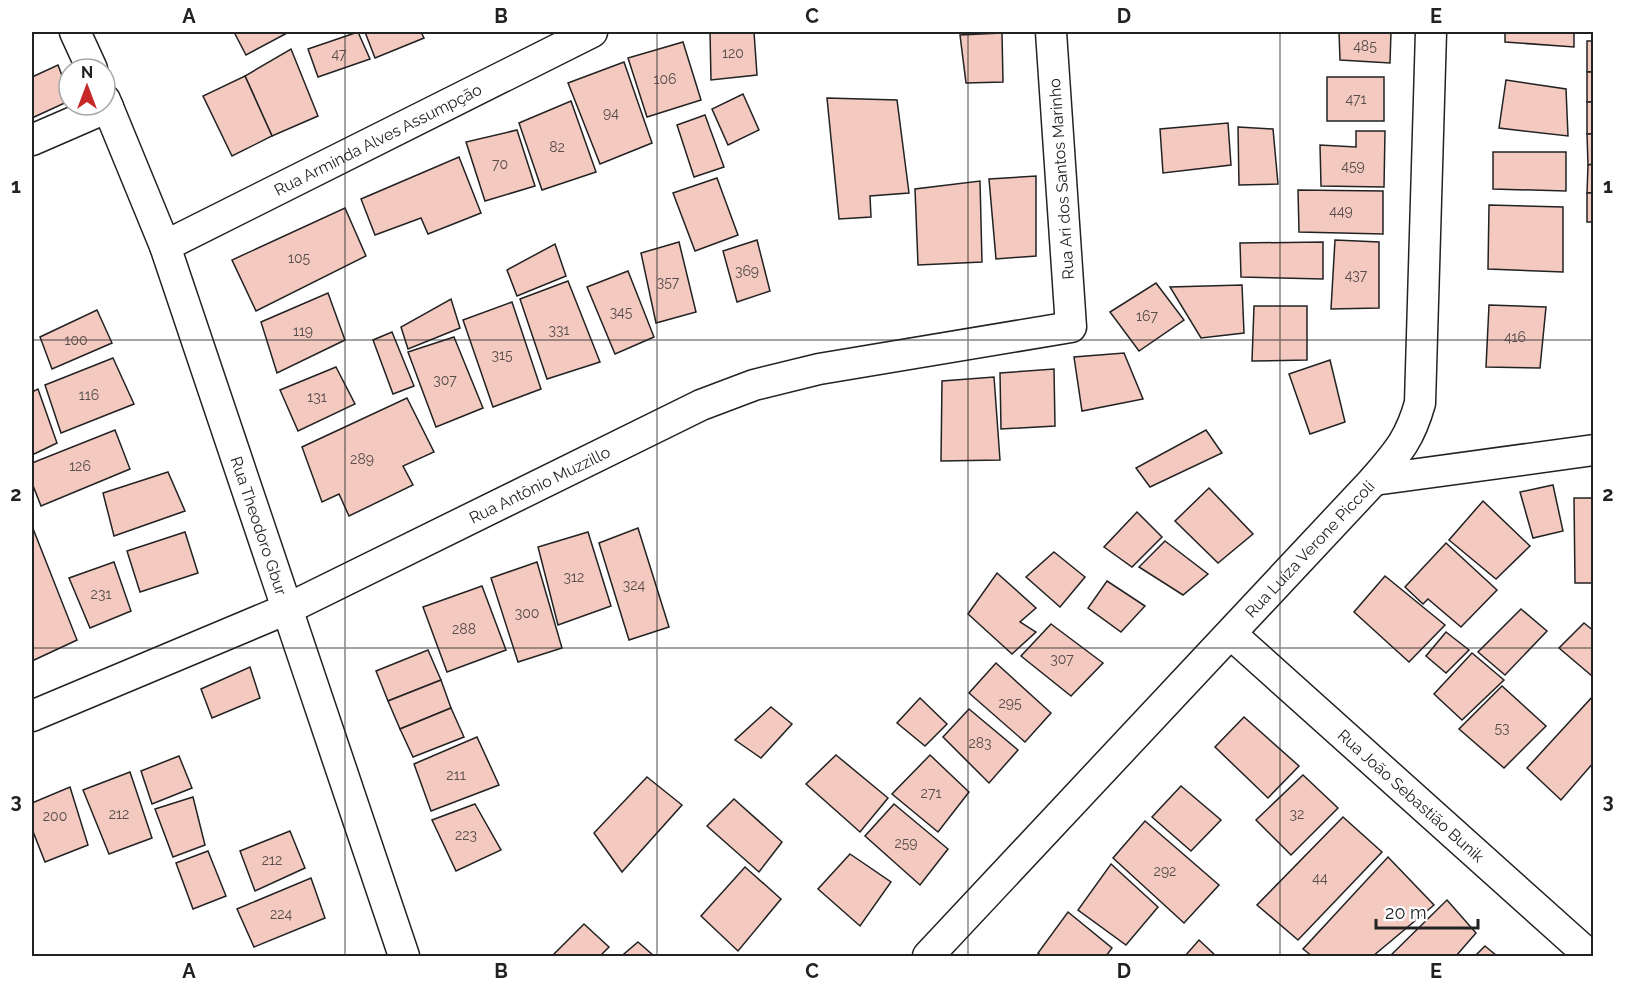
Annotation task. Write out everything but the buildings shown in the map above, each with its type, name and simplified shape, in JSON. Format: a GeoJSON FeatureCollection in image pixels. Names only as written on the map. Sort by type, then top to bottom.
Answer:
{"type":"FeatureCollection","features":[{"type":"Feature","properties":{"kind":"street"},"geometry":{"type":"LineString","coordinates":[[75,32],[86,57]]}},
{"type":"Feature","properties":{"kind":"street","name":"Rua Arminda Alves Assumpção"},"geometry":{"type":"LineString","coordinates":[[165,246],[592,32]]}},
{"type":"Feature","properties":{"kind":"street","name":"Rua Ari dos Santos Marinho"},"geometry":{"type":"LineString","coordinates":[[1051,32],[1071,327]]}},
{"type":"Feature","properties":{"kind":"street","name":"Rua Luíza Verone Piccoli"},"geometry":{"type":"LineString","coordinates":[[928,957],[1374,480],[1400,450],[1413,427],[1420,403],[1431,32]]}},
{"type":"Feature","properties":{"kind":"street"},"geometry":{"type":"LineString","coordinates":[[32,140],[79,117]]}},
{"type":"Feature","properties":{"kind":"street","name":"Rua Theodoro Gbur"},"geometry":{"type":"LineString","coordinates":[[113,117],[165,246],[404,957]]}},
{"type":"Feature","properties":{"kind":"street","name":"Rua Antônio Muzzillo"},"geometry":{"type":"LineString","coordinates":[[32,716],[287,609],[691,410],[754,385],[819,369],[1071,327]]}},
{"type":"Feature","properties":{"kind":"street"},"geometry":{"type":"LineString","coordinates":[[1374,480],[1593,450]]}},
{"type":"Feature","properties":{"kind":"street","name":"Rua João Sebastião Bunik"},"geometry":{"type":"LineString","coordinates":[[1231,634],[1590,957]]}}]}
